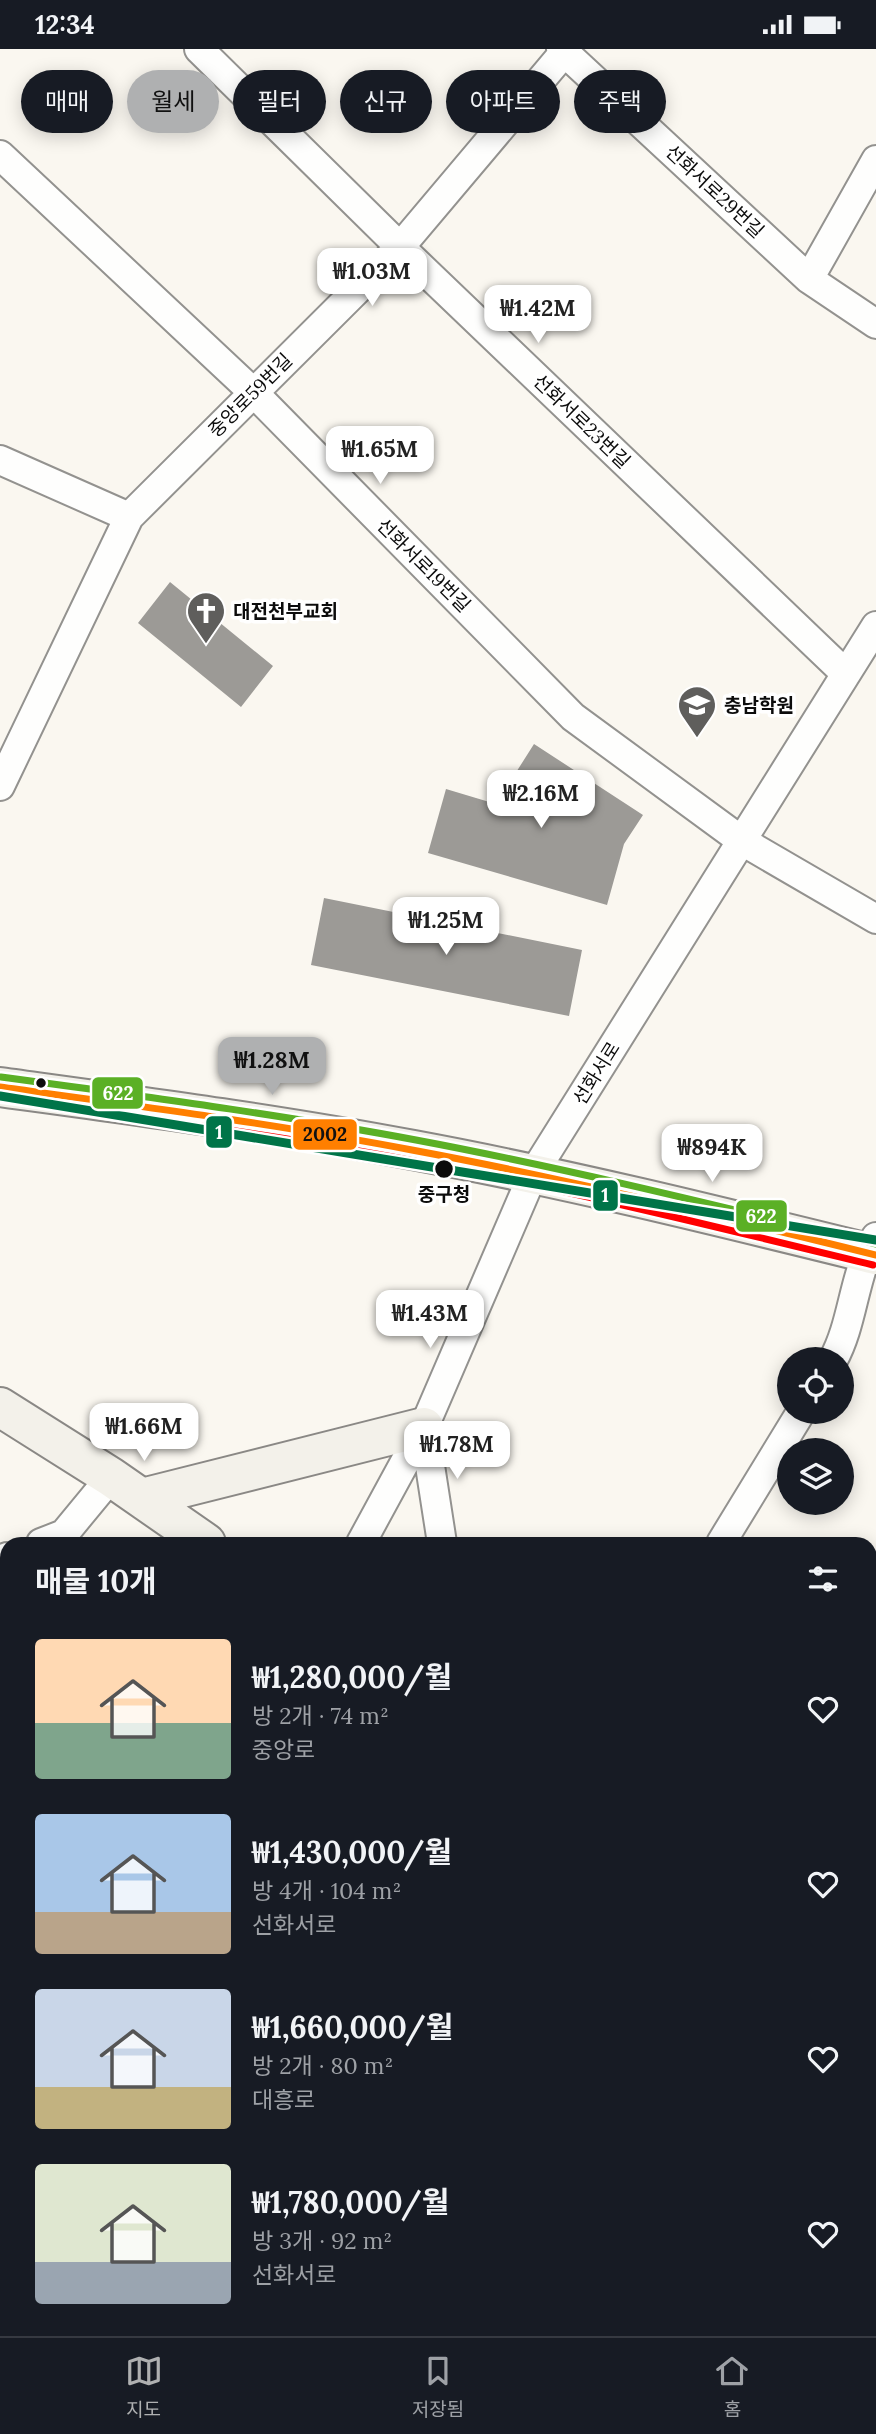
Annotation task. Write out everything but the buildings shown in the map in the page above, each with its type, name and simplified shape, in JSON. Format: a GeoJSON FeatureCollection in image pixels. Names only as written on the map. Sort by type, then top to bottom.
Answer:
{"type":"FeatureCollection","features":[{"type":"Feature","properties":{"kind":"main road"},"geometry":{"type":"LineString","coordinates":[[0,1087],[186,1112],[411,1150],[629,1194],[873,1249]]}},
{"type":"Feature","properties":{"kind":"main road"},"geometry":{"type":"LineString","coordinates":[[0,1407],[111,1476],[197,1537]]}},
{"type":"Feature","properties":{"kind":"main road"},"geometry":{"type":"LineString","coordinates":[[142,1498],[424,1427]]}},
{"type":"Feature","properties":{"kind":"street","name":"선화서로23번길"},"geometry":{"type":"LineString","coordinates":[[199,49],[400,247],[846,674]]}},
{"type":"Feature","properties":{"kind":"street","name":"중앙로59번길"},"geometry":{"type":"LineString","coordinates":[[0,786],[129,517],[400,247],[564,50]]}},
{"type":"Feature","properties":{"kind":"street","name":"선화서로29번길"},"geometry":{"type":"LineString","coordinates":[[564,50],[809,279],[876,324]]}},
{"type":"Feature","properties":{"kind":"street","name":"선화서로19번길"},"geometry":{"type":"LineString","coordinates":[[0,155],[253,391],[573,717],[742,841],[876,919]]}},
{"type":"Feature","properties":{"kind":"street"},"geometry":{"type":"LineString","coordinates":[[809,279],[876,160]]}},
{"type":"Feature","properties":{"kind":"street"},"geometry":{"type":"LineString","coordinates":[[0,460],[129,517]]}},
{"type":"Feature","properties":{"kind":"street","name":"선화서로"},"geometry":{"type":"LineString","coordinates":[[364,1537],[424,1427],[533,1174],[876,626]]}},
{"type":"Feature","properties":{"kind":"street"},"geometry":{"type":"LineString","coordinates":[[838,1347],[873,1249]]}},
{"type":"Feature","properties":{"kind":"street"},"geometry":{"type":"LineString","coordinates":[[724,1537],[794,1424]]}},
{"type":"Feature","properties":{"kind":"street"},"geometry":{"type":"LineString","coordinates":[[424,1427],[441,1537]]}},
{"type":"Feature","properties":{"kind":"street"},"geometry":{"type":"LineString","coordinates":[[56,1537],[64,1534],[111,1476]]}},
{"type":"Feature","properties":{"kind":"transit line","name":"622"},"geometry":{"type":"LineString","coordinates":[[1,1077],[261,1114],[474,1151],[704,1202],[876,1244]]}},
{"type":"Feature","properties":{"kind":"transit line","name":"2002"},"geometry":{"type":"LineString","coordinates":[[0,1087],[258,1124],[470,1161],[876,1255]]}},
{"type":"Feature","properties":{"kind":"transit line","name":"1"},"geometry":{"type":"LineString","coordinates":[[0,1096],[876,1240]]}},
{"type":"Feature","properties":{"kind":"transit line","name":"1"},"geometry":{"type":"LineString","coordinates":[[0,1098],[259,1135],[472,1172],[702,1223],[873,1265]]}},
{"type":"Feature","properties":{"kind":"place","name":"대전천부교회"},"geometry":{"type":"Point","coordinates":[206,645]}},
{"type":"Feature","properties":{"kind":"place","name":"충남학원"},"geometry":{"type":"Point","coordinates":[697,739]}},
{"type":"Feature","properties":{"kind":"place","name":"중구청"},"geometry":{"type":"Point","coordinates":[444,1169]}}]}
